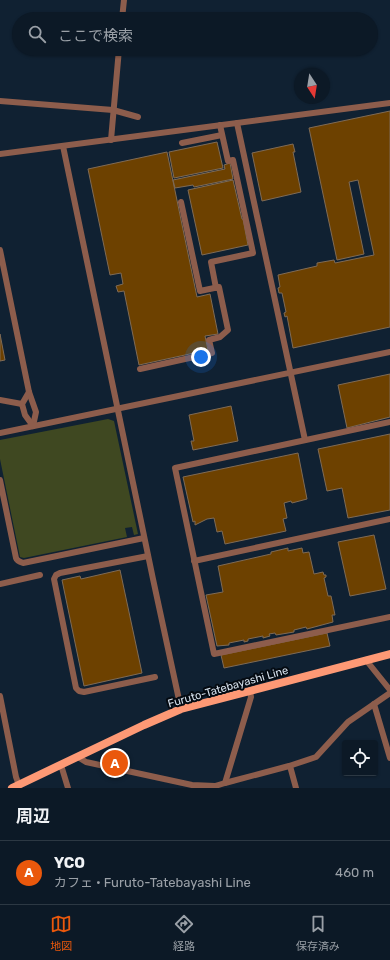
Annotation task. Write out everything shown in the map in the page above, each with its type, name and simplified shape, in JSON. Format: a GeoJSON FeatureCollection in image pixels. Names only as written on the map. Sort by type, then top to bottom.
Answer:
{"type":"FeatureCollection","features":[{"type":"Feature","properties":{"kind":"main road","name":"Furuto-Tatebayashi Line"},"geometry":{"type":"LineString","coordinates":[[16,786],[181,709],[390,654]]}},
{"type":"Feature","properties":{"kind":"street"},"geometry":{"type":"LineString","coordinates":[[123,12],[124,0]]}},
{"type":"Feature","properties":{"kind":"street"},"geometry":{"type":"LineString","coordinates":[[111,140],[118,56]]}},
{"type":"Feature","properties":{"kind":"street"},"geometry":{"type":"LineString","coordinates":[[0,101],[113,110],[138,117]]}},
{"type":"Feature","properties":{"kind":"street"},"geometry":{"type":"LineString","coordinates":[[0,154],[390,103]]}},
{"type":"Feature","properties":{"kind":"street"},"geometry":{"type":"LineString","coordinates":[[237,123],[306,440]]}},
{"type":"Feature","properties":{"kind":"street"},"geometry":{"type":"LineString","coordinates":[[216,288],[211,262],[253,253],[233,160],[228,161],[220,125]]}},
{"type":"Feature","properties":{"kind":"street"},"geometry":{"type":"LineString","coordinates":[[182,143],[222,135]]}},
{"type":"Feature","properties":{"kind":"street"},"geometry":{"type":"LineString","coordinates":[[63,146],[181,709]]}},
{"type":"Feature","properties":{"kind":"street"},"geometry":{"type":"LineString","coordinates":[[140,369],[212,353],[209,340],[220,337],[228,330],[219,287],[200,291],[181,202]]}},
{"type":"Feature","properties":{"kind":"street"},"geometry":{"type":"LineString","coordinates":[[0,250],[2,267],[29,392],[36,412],[33,426]]}},
{"type":"Feature","properties":{"kind":"street"},"geometry":{"type":"LineString","coordinates":[[0,433],[390,352]]}},
{"type":"Feature","properties":{"kind":"street"},"geometry":{"type":"LineString","coordinates":[[29,392],[22,404],[25,415],[33,426]]}},
{"type":"Feature","properties":{"kind":"street"},"geometry":{"type":"LineString","coordinates":[[0,400],[22,404]]}},
{"type":"Feature","properties":{"kind":"street"},"geometry":{"type":"LineString","coordinates":[[390,422],[175,468],[214,654],[390,617]]}},
{"type":"Feature","properties":{"kind":"street"},"geometry":{"type":"LineString","coordinates":[[0,480],[16,558],[20,563],[144,538]]}},
{"type":"Feature","properties":{"kind":"street"},"geometry":{"type":"LineString","coordinates":[[194,561],[390,520]]}},
{"type":"Feature","properties":{"kind":"street"},"geometry":{"type":"LineString","coordinates":[[148,556],[60,573],[56,575],[54,579],[76,688],[79,691],[84,692],[155,676]]}},
{"type":"Feature","properties":{"kind":"street"},"geometry":{"type":"LineString","coordinates":[[0,584],[40,575]]}},
{"type":"Feature","properties":{"kind":"street"},"geometry":{"type":"LineString","coordinates":[[366,660],[390,690]]}},
{"type":"Feature","properties":{"kind":"street"},"geometry":{"type":"LineString","coordinates":[[225,783],[251,697],[250,691]]}},
{"type":"Feature","properties":{"kind":"street"},"geometry":{"type":"LineString","coordinates":[[78,757],[86,762],[192,787],[215,786],[290,766],[316,757],[348,722],[390,693]]}},
{"type":"Feature","properties":{"kind":"street"},"geometry":{"type":"LineString","coordinates":[[0,696],[16,777],[16,786]]}},
{"type":"Feature","properties":{"kind":"street"},"geometry":{"type":"LineString","coordinates":[[374,704],[390,758]]}},
{"type":"Feature","properties":{"kind":"street"},"geometry":{"type":"LineString","coordinates":[[61,765],[68,788]]}},
{"type":"Feature","properties":{"kind":"street"},"geometry":{"type":"LineString","coordinates":[[290,766],[296,788]]}},
{"type":"Feature","properties":{"kind":"green space"},"geometry":{"type":"Polygon","coordinates":[[[108,419],[114,421],[138,534],[134,535],[132,527],[125,528],[127,537],[24,558],[20,557],[0,459],[0,440],[108,419]]]}},
{"type":"Feature","properties":{"kind":"building"},"geometry":{"type":"Polygon","coordinates":[[[390,111],[390,327],[293,348],[287,316],[285,317],[284,313],[286,312],[282,293],[279,293],[278,288],[280,287],[278,275],[317,266],[317,263],[334,260],[335,263],[374,255],[358,180],[349,182],[364,254],[337,260],[309,128],[390,111]]]}},
{"type":"Feature","properties":{"kind":"building"},"geometry":{"type":"Polygon","coordinates":[[[217,142],[223,168],[174,178],[169,152],[217,142]]]}},
{"type":"Feature","properties":{"kind":"building"},"geometry":{"type":"Polygon","coordinates":[[[293,144],[295,152],[293,152],[301,192],[262,201],[252,153],[293,144]]]}},
{"type":"Feature","properties":{"kind":"building"},"geometry":{"type":"Polygon","coordinates":[[[167,152],[197,297],[210,294],[218,334],[205,336],[208,350],[139,365],[124,291],[118,292],[116,286],[123,284],[121,273],[110,275],[88,169],[167,152]]]}},
{"type":"Feature","properties":{"kind":"building"},"geometry":{"type":"Polygon","coordinates":[[[230,163],[233,179],[194,187],[193,185],[175,188],[173,180],[225,169],[224,165],[230,163]]]}},
{"type":"Feature","properties":{"kind":"building"},"geometry":{"type":"Polygon","coordinates":[[[233,180],[248,245],[202,255],[188,190],[233,180]]]}},
{"type":"Feature","properties":{"kind":"building"},"geometry":{"type":"Polygon","coordinates":[[[0,334],[5,360],[0,361],[0,334]]]}},
{"type":"Feature","properties":{"kind":"building"},"geometry":{"type":"Polygon","coordinates":[[[390,374],[390,417],[347,428],[338,385],[390,374]]]}},
{"type":"Feature","properties":{"kind":"building"},"geometry":{"type":"Polygon","coordinates":[[[231,406],[238,441],[193,450],[191,441],[194,441],[189,415],[231,406]]]}},
{"type":"Feature","properties":{"kind":"building"},"geometry":{"type":"Polygon","coordinates":[[[390,434],[390,510],[348,518],[342,488],[327,491],[318,449],[390,434]]]}},
{"type":"Feature","properties":{"kind":"building"},"geometry":{"type":"Polygon","coordinates":[[[298,453],[307,499],[292,503],[291,501],[284,503],[287,518],[283,519],[286,531],[225,544],[222,531],[217,532],[214,518],[207,519],[195,525],[195,521],[193,522],[183,477],[298,453]]]}},
{"type":"Feature","properties":{"kind":"building"},"geometry":{"type":"Polygon","coordinates":[[[374,535],[386,589],[350,596],[338,542],[374,535]]]}},
{"type":"Feature","properties":{"kind":"building"},"geometry":{"type":"Polygon","coordinates":[[[288,548],[288,551],[302,548],[303,553],[309,552],[314,574],[323,572],[324,575],[326,575],[324,578],[328,596],[331,596],[335,615],[332,615],[333,622],[307,629],[306,627],[294,630],[294,632],[276,635],[275,633],[269,634],[270,636],[263,638],[263,636],[248,639],[248,641],[244,642],[244,640],[229,643],[229,645],[217,646],[206,595],[223,592],[218,566],[271,554],[271,552],[288,548]]]}},
{"type":"Feature","properties":{"kind":"building"},"geometry":{"type":"Polygon","coordinates":[[[120,570],[142,673],[84,686],[62,580],[80,576],[81,579],[120,570]]]}},
{"type":"Feature","properties":{"kind":"building"},"geometry":{"type":"Polygon","coordinates":[[[327,633],[330,646],[224,668],[221,655],[327,633]]]}},
{"type":"Feature","properties":{"kind":"place","name":"YCO"},"geometry":{"type":"Point","coordinates":[115,763]}}]}
